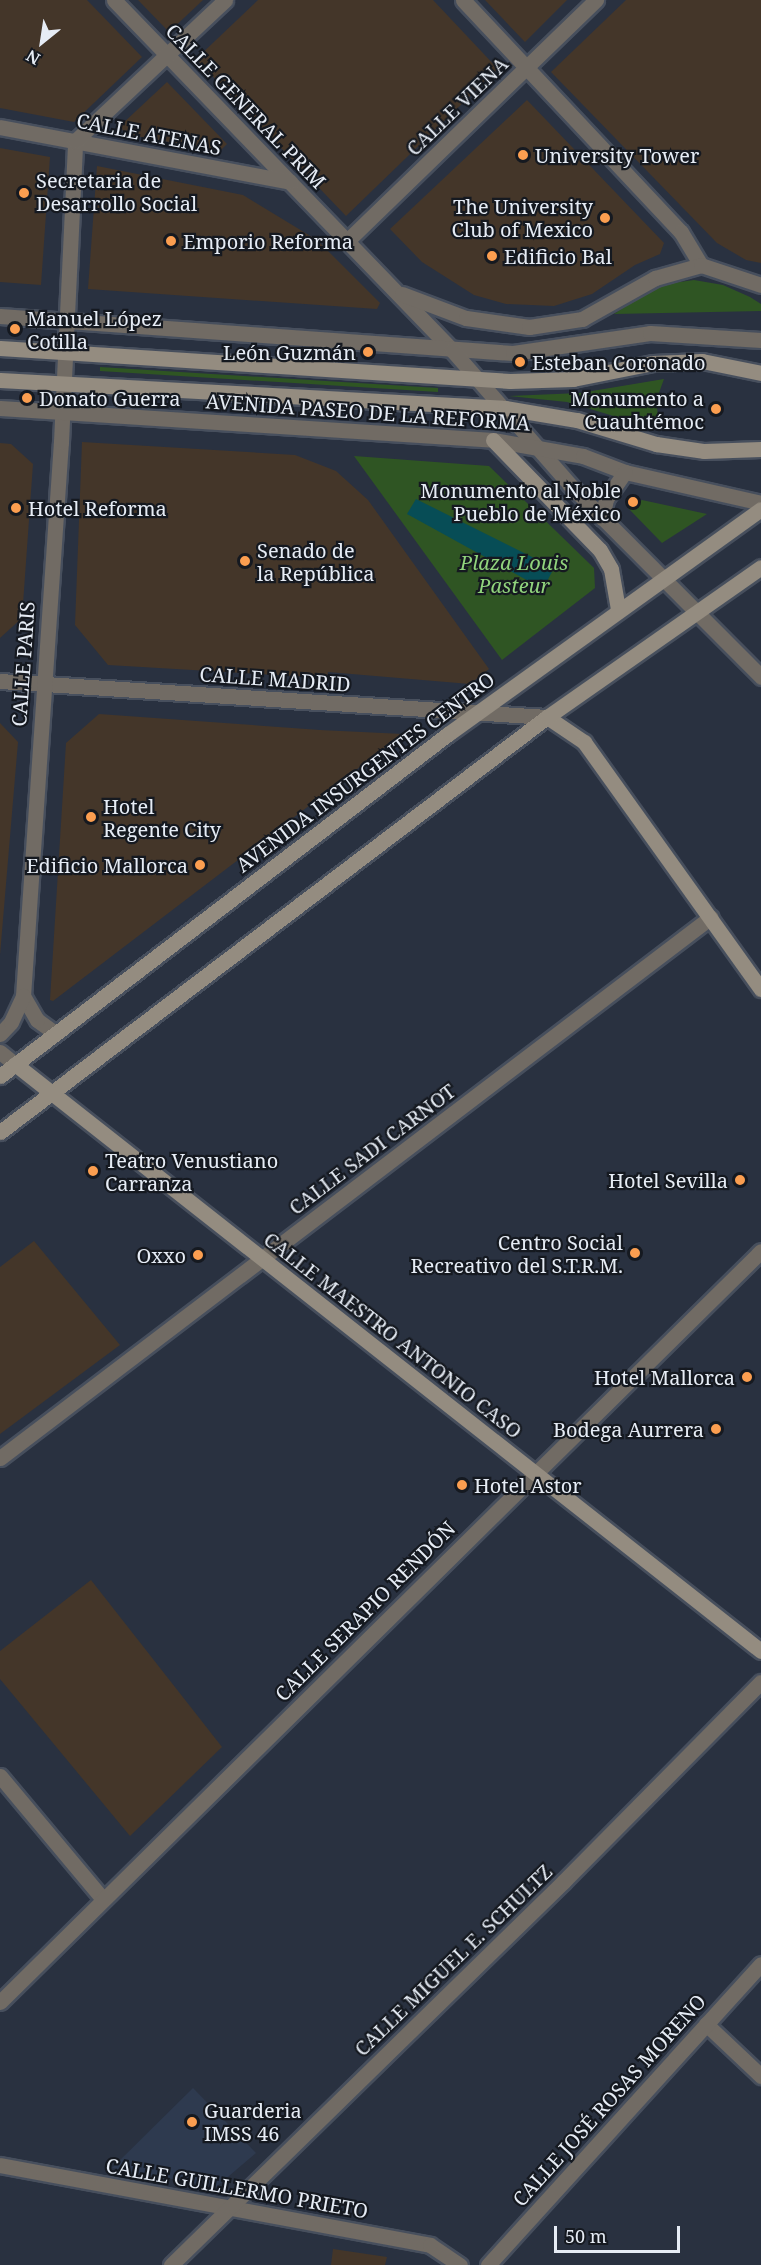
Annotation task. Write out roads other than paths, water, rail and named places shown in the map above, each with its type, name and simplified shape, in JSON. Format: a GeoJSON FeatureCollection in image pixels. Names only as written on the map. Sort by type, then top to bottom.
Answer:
{"type":"FeatureCollection","features":[{"type":"Feature","properties":{"kind":"main road","name":"AVENIDA PASEO DE LA REFORMA"},"geometry":{"type":"LineString","coordinates":[[0,348],[480,380],[573,379],[653,363],[702,361],[761,373]]}},
{"type":"Feature","properties":{"kind":"main road","name":"AVENIDA PASEO DE LA REFORMA"},"geometry":{"type":"LineString","coordinates":[[0,380],[505,408],[578,420],[656,444],[704,451],[761,449]]}},
{"type":"Feature","properties":{"kind":"main road"},"geometry":{"type":"LineString","coordinates":[[493,440],[600,550],[611,569],[618,609]]}},
{"type":"Feature","properties":{"kind":"main road","name":"AVENIDA INSURGENTES CENTRO"},"geometry":{"type":"LineString","coordinates":[[0,1076],[476,714],[618,609],[761,508]]}},
{"type":"Feature","properties":{"kind":"main road"},"geometry":{"type":"LineString","coordinates":[[0,1132],[547,717],[761,567]]}},
{"type":"Feature","properties":{"kind":"main road"},"geometry":{"type":"LineString","coordinates":[[547,717],[584,742],[761,989]]}},
{"type":"Feature","properties":{"kind":"main road","name":"CALLE MAESTRO ANTONIO CASO"},"geometry":{"type":"LineString","coordinates":[[15,1064],[261,1260],[536,1472],[761,1651]]}},
{"type":"Feature","properties":{"kind":"street","name":"CALLE GENERAL PRIM"},"geometry":{"type":"LineString","coordinates":[[114,0],[452,350],[602,518],[661,578],[697,610],[761,677]]}},
{"type":"Feature","properties":{"kind":"street"},"geometry":{"type":"LineString","coordinates":[[75,141],[225,0]]}},
{"type":"Feature","properties":{"kind":"street"},"geometry":{"type":"LineString","coordinates":[[463,0],[681,232],[701,265]]}},
{"type":"Feature","properties":{"kind":"street","name":"CALLE VIENA"},"geometry":{"type":"LineString","coordinates":[[347,241],[596,0]]}},
{"type":"Feature","properties":{"kind":"street","name":"CALLE ATENAS"},"geometry":{"type":"LineString","coordinates":[[0,127],[290,182]]}},
{"type":"Feature","properties":{"kind":"street","name":"CALLE PARIS"},"geometry":{"type":"LineString","coordinates":[[23,996],[42,684],[62,412],[75,141]]}},
{"type":"Feature","properties":{"kind":"street"},"geometry":{"type":"LineString","coordinates":[[397,292],[466,318],[529,327],[582,319],[656,278],[701,265],[761,285]]}},
{"type":"Feature","properties":{"kind":"street"},"geometry":{"type":"LineString","coordinates":[[0,316],[452,350],[544,351],[651,333],[761,340]]}},
{"type":"Feature","properties":{"kind":"street","name":"AVENIDA PASEO DE LA REFORMA"},"geometry":{"type":"LineString","coordinates":[[0,408],[493,440],[583,456],[625,472],[761,503]]}},
{"type":"Feature","properties":{"kind":"street"},"geometry":{"type":"LineString","coordinates":[[602,518],[606,499],[625,472]]}},
{"type":"Feature","properties":{"kind":"street","name":"CALLE MADRID"},"geometry":{"type":"LineString","coordinates":[[0,681],[547,717]]}},
{"type":"Feature","properties":{"kind":"street","name":"CALLE SADI CARNOT"},"geometry":{"type":"LineString","coordinates":[[0,1458],[711,917]]}},
{"type":"Feature","properties":{"kind":"street"},"geometry":{"type":"LineString","coordinates":[[23,996],[37,1020],[55,1033]]}},
{"type":"Feature","properties":{"kind":"street"},"geometry":{"type":"LineString","coordinates":[[0,1034],[12,1022],[23,996]]}},
{"type":"Feature","properties":{"kind":"street","name":"CALLE MAESTRO ANTONIO CASO"},"geometry":{"type":"LineString","coordinates":[[0,1052],[15,1064]]}},
{"type":"Feature","properties":{"kind":"street","name":"CALLE SERAPIO RENDÓN"},"geometry":{"type":"LineString","coordinates":[[0,2002],[761,1251]]}},
{"type":"Feature","properties":{"kind":"street","name":"CALLE MIGUEL E. SCHULTZ"},"geometry":{"type":"LineString","coordinates":[[171,2265],[564,1881],[761,1682]]}},
{"type":"Feature","properties":{"kind":"street"},"geometry":{"type":"LineString","coordinates":[[0,1776],[103,1899]]}},
{"type":"Feature","properties":{"kind":"street","name":"CALLE JOSÉ ROSAS MORENO"},"geometry":{"type":"LineString","coordinates":[[488,2265],[761,1964]]}},
{"type":"Feature","properties":{"kind":"street"},"geometry":{"type":"LineString","coordinates":[[706,2024],[761,2076]]}},
{"type":"Feature","properties":{"kind":"street","name":"CALLE GUILLERMO PRIETO"},"geometry":{"type":"LineString","coordinates":[[0,2165],[430,2245],[460,2265]]}},
{"type":"Feature","properties":{"kind":"place","name":"University Tower"},"geometry":{"type":"Point","coordinates":[523,155]}},
{"type":"Feature","properties":{"kind":"place","name":"Secretaria de Desarrollo Social"},"geometry":{"type":"Point","coordinates":[24,193]}},
{"type":"Feature","properties":{"kind":"place","name":"The University Club of Mexico"},"geometry":{"type":"Point","coordinates":[605,218]}},
{"type":"Feature","properties":{"kind":"place","name":"Emporio Reforma"},"geometry":{"type":"Point","coordinates":[171,241]}},
{"type":"Feature","properties":{"kind":"place","name":"Edificio Bal"},"geometry":{"type":"Point","coordinates":[492,256]}},
{"type":"Feature","properties":{"kind":"place","name":"Manuel López Cotilla"},"geometry":{"type":"Point","coordinates":[15,329]}},
{"type":"Feature","properties":{"kind":"place","name":"León Guzmán"},"geometry":{"type":"Point","coordinates":[368,352]}},
{"type":"Feature","properties":{"kind":"place","name":"Esteban Coronado"},"geometry":{"type":"Point","coordinates":[520,362]}},
{"type":"Feature","properties":{"kind":"place","name":"Donato Guerra"},"geometry":{"type":"Point","coordinates":[27,398]}},
{"type":"Feature","properties":{"kind":"place","name":"Monumento a Cuauhtémoc"},"geometry":{"type":"Point","coordinates":[716,409]}},
{"type":"Feature","properties":{"kind":"place","name":"Monumento al Noble Pueblo de México"},"geometry":{"type":"Point","coordinates":[633,502]}},
{"type":"Feature","properties":{"kind":"place","name":"Hotel Reforma"},"geometry":{"type":"Point","coordinates":[16,508]}},
{"type":"Feature","properties":{"kind":"place","name":"Senado de la República"},"geometry":{"type":"Point","coordinates":[245,561]}},
{"type":"Feature","properties":{"kind":"place","name":"Hotel Regente City"},"geometry":{"type":"Point","coordinates":[91,817]}},
{"type":"Feature","properties":{"kind":"place","name":"Edificio Mallorca"},"geometry":{"type":"Point","coordinates":[200,865]}},
{"type":"Feature","properties":{"kind":"place","name":"Teatro Venustiano Carranza"},"geometry":{"type":"Point","coordinates":[93,1171]}},
{"type":"Feature","properties":{"kind":"place","name":"Hotel Sevilla"},"geometry":{"type":"Point","coordinates":[740,1180]}},
{"type":"Feature","properties":{"kind":"place","name":"Centro Social Recreativo del S.T.R.M."},"geometry":{"type":"Point","coordinates":[635,1253]}},
{"type":"Feature","properties":{"kind":"place","name":"Oxxo"},"geometry":{"type":"Point","coordinates":[198,1255]}},
{"type":"Feature","properties":{"kind":"place","name":"Hotel Mallorca"},"geometry":{"type":"Point","coordinates":[747,1377]}},
{"type":"Feature","properties":{"kind":"place","name":"Bodega Aurrera"},"geometry":{"type":"Point","coordinates":[716,1429]}},
{"type":"Feature","properties":{"kind":"place","name":"Hotel Astor"},"geometry":{"type":"Point","coordinates":[462,1485]}},
{"type":"Feature","properties":{"kind":"place","name":"Guarderia IMSS 46"},"geometry":{"type":"Point","coordinates":[192,2122]}},
{"type":"Feature","properties":{"kind":"park label","name":"Plaza Louis Pasteur"},"geometry":{"type":"Point","coordinates":[514,574]}}]}
